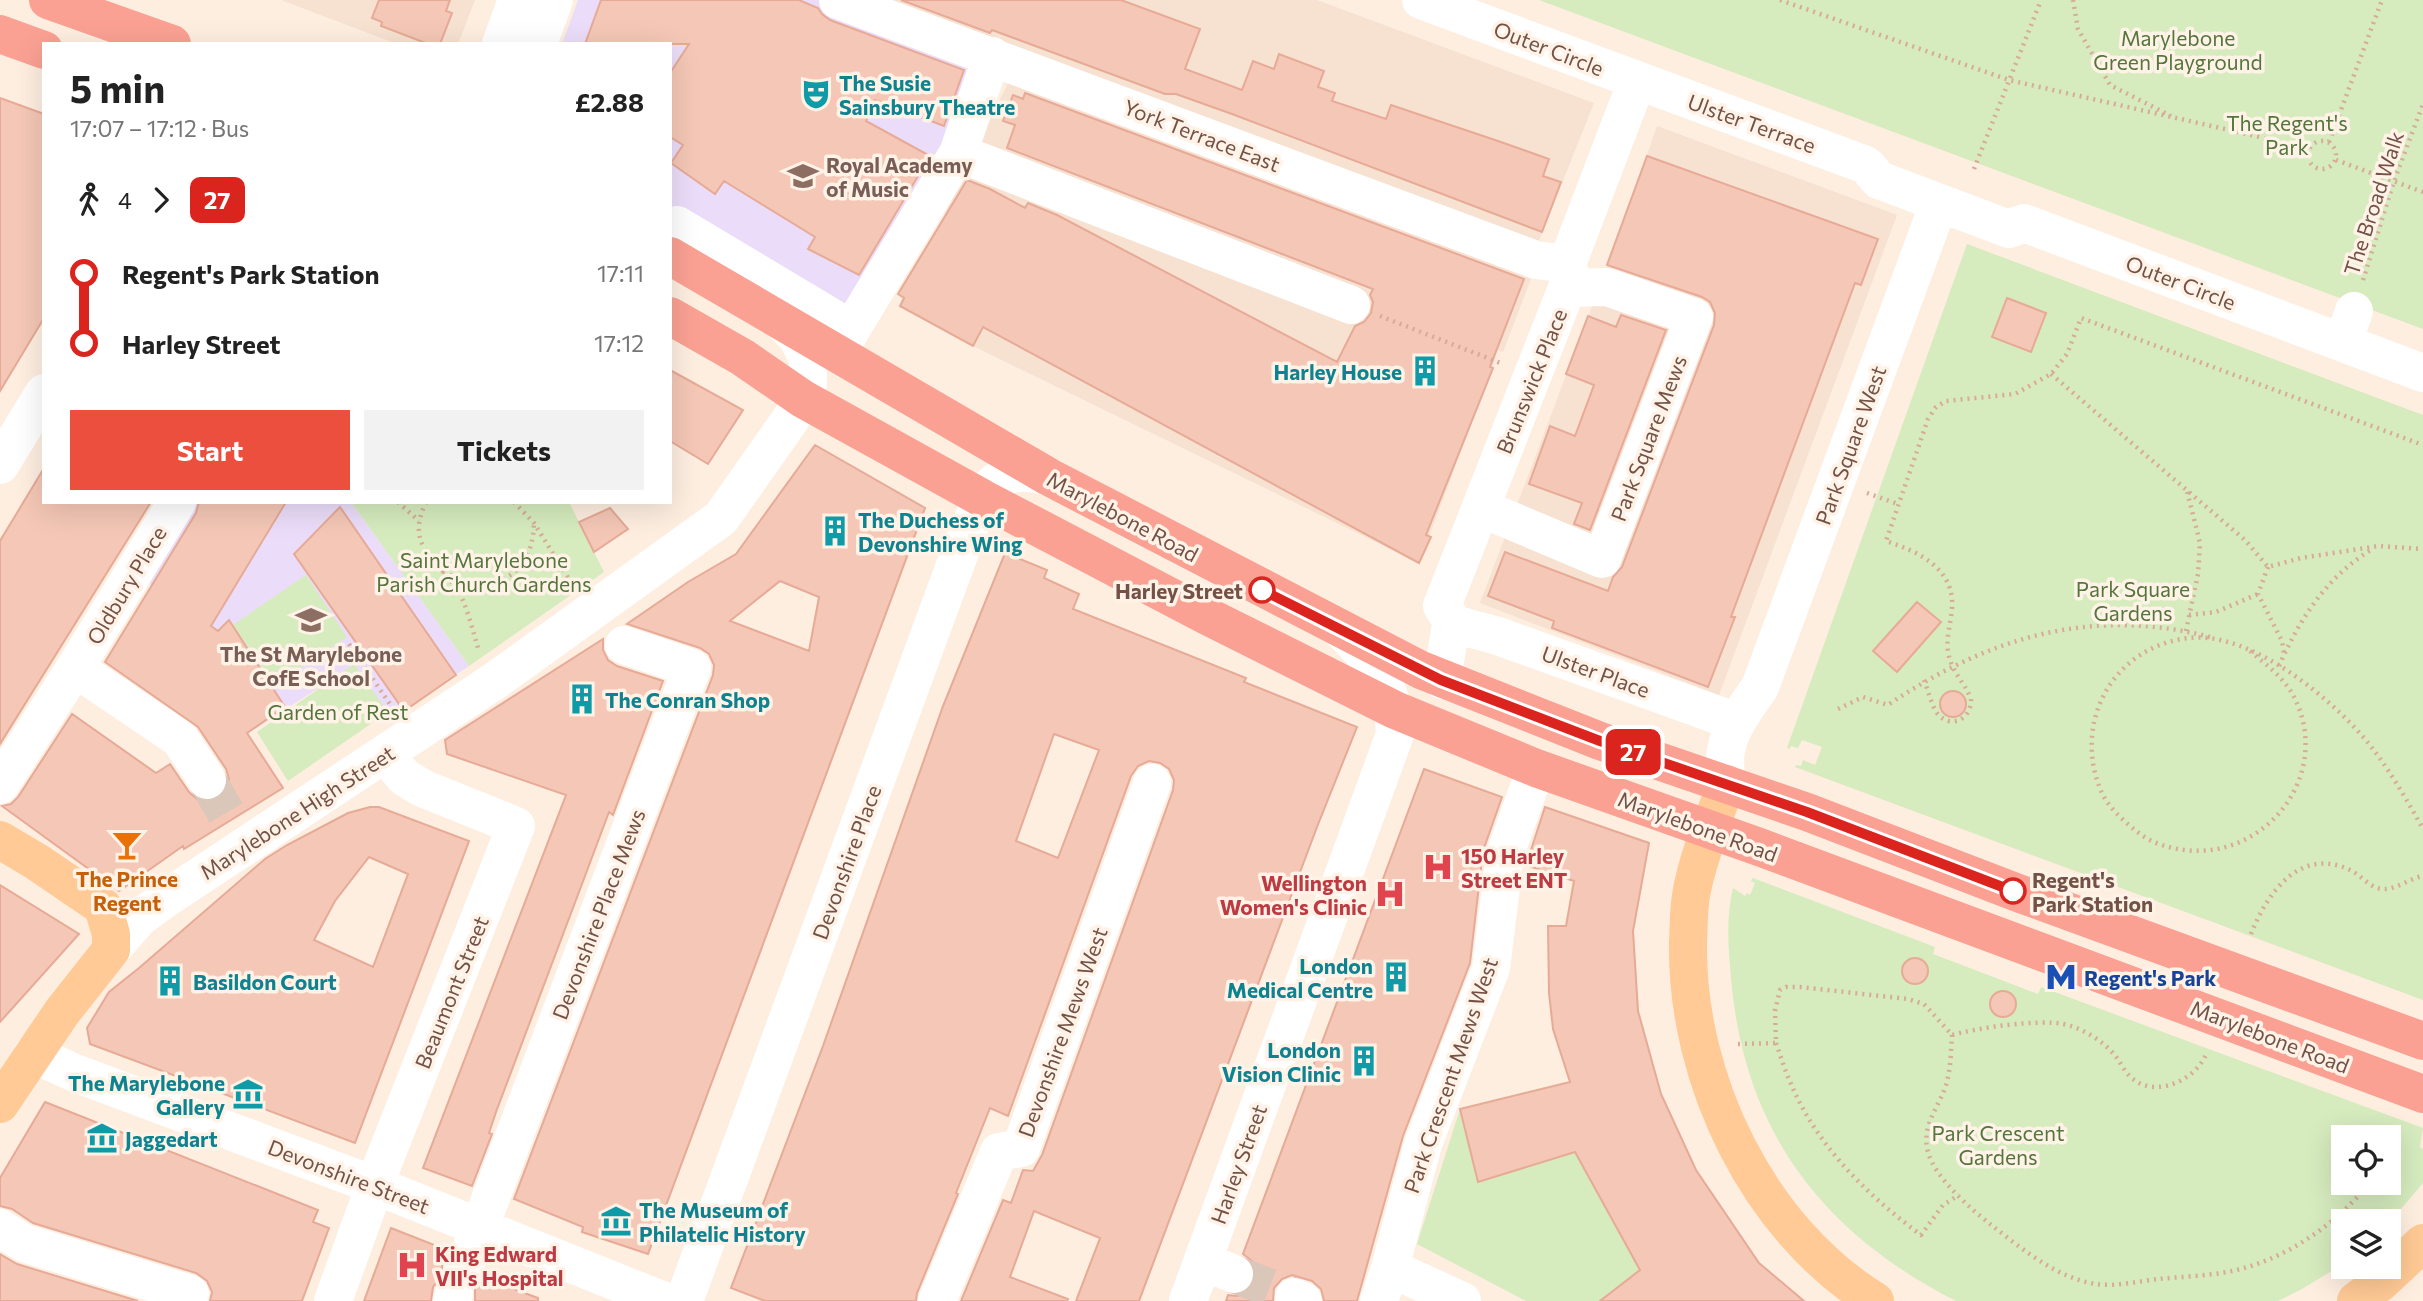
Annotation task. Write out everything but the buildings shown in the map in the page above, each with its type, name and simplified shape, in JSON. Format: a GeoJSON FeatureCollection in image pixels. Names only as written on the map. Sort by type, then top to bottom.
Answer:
{"type":"FeatureCollection","features":[{"type":"Feature","properties":{"kind":"highway"},"geometry":{"type":"LineString","coordinates":[[48,0],[166,42]]}},
{"type":"Feature","properties":{"kind":"highway"},"geometry":{"type":"LineString","coordinates":[[0,34],[42,49]]}},
{"type":"Feature","properties":{"kind":"highway","name":"Marylebone Road"},"geometry":{"type":"LineString","coordinates":[[672,257],[777,317],[844,341],[1049,477],[1441,680],[1600,741],[1726,784],[2423,1041]]}},
{"type":"Feature","properties":{"kind":"highway","name":"Marylebone Road"},"geometry":{"type":"LineString","coordinates":[[672,317],[742,357],[803,399],[982,498],[1207,616],[1395,710],[1536,768],[1762,848],[2423,1094]]}},
{"type":"Feature","properties":{"kind":"main road","name":"Park Square West"},"geometry":{"type":"LineString","coordinates":[[1726,784],[1692,891],[1688,967],[1694,1023],[1722,1115],[1752,1173],[1816,1256],[1875,1301]]}},
{"type":"Feature","properties":{"kind":"main road"},"geometry":{"type":"LineString","coordinates":[[0,840],[103,907],[111,934],[111,950]]}},
{"type":"Feature","properties":{"kind":"main road","name":"Marylebone High Street"},"geometry":{"type":"LineString","coordinates":[[0,1104],[84,982],[111,950]]}},
{"type":"Feature","properties":{"kind":"main road"},"geometry":{"type":"LineString","coordinates":[[2356,1301],[2423,1243]]}},
{"type":"Feature","properties":{"kind":"street"},"geometry":{"type":"LineString","coordinates":[[502,42],[517,0]]}},
{"type":"Feature","properties":{"kind":"street"},"geometry":{"type":"LineString","coordinates":[[539,42],[554,0]]}},
{"type":"Feature","properties":{"kind":"street","name":"York Terrace East"},"geometry":{"type":"LineString","coordinates":[[838,0],[1536,260],[1567,276]]}},
{"type":"Feature","properties":{"kind":"street","name":"Outer Circle"},"geometry":{"type":"LineString","coordinates":[[1421,0],[1637,81]]}},
{"type":"Feature","properties":{"kind":"street"},"geometry":{"type":"LineString","coordinates":[[672,234],[677,225],[844,341],[958,153],[992,56]]}},
{"type":"Feature","properties":{"kind":"street","name":"Ulster Terrace"},"geometry":{"type":"LineString","coordinates":[[1637,81],[1866,165],[1879,180],[1939,203]]}},
{"type":"Feature","properties":{"kind":"street","name":"Brunswick Place"},"geometry":{"type":"LineString","coordinates":[[1441,680],[1450,630],[1454,624],[1442,606],[1567,276],[1637,81]]}},
{"type":"Feature","properties":{"kind":"street"},"geometry":{"type":"LineString","coordinates":[[958,153],[1351,305]]}},
{"type":"Feature","properties":{"kind":"street","name":"Ulster Terrace"},"geometry":{"type":"LineString","coordinates":[[1866,165],[1889,158],[1901,162],[2016,205],[2024,223]]}},
{"type":"Feature","properties":{"kind":"street","name":"Outer Circle"},"geometry":{"type":"LineString","coordinates":[[1939,203],[2009,229],[2024,223],[2349,327],[2423,373]]}},
{"type":"Feature","properties":{"kind":"street","name":"Park Square West"},"geometry":{"type":"LineString","coordinates":[[1726,784],[1725,751],[1737,722],[1760,687],[1939,203]]}},
{"type":"Feature","properties":{"kind":"street","name":"Park Square Mews"},"geometry":{"type":"LineString","coordinates":[[1480,509],[1602,559],[1693,317],[1567,276]]}},
{"type":"Feature","properties":{"kind":"street"},"geometry":{"type":"LineString","coordinates":[[777,317],[797,337],[808,359],[808,383],[803,399]]}},
{"type":"Feature","properties":{"kind":"street"},"geometry":{"type":"LineString","coordinates":[[0,465],[42,396]]}},
{"type":"Feature","properties":{"kind":"street","name":"Marylebone High Street"},"geometry":{"type":"LineString","coordinates":[[111,950],[139,918],[241,833],[385,754],[488,669],[600,621],[721,518],[765,458],[803,399]]}},
{"type":"Feature","properties":{"kind":"street","name":"Devonshire Place"},"geometry":{"type":"LineString","coordinates":[[684,1301],[982,498],[996,480],[1006,475],[1020,472],[1049,477]]}},
{"type":"Feature","properties":{"kind":"street","name":"Oldbury Place"},"geometry":{"type":"LineString","coordinates":[[0,785],[176,504]]}},
{"type":"Feature","properties":{"kind":"street","name":"Devonshire Place Mews"},"geometry":{"type":"LineString","coordinates":[[479,1226],[692,668],[600,621]]}},
{"type":"Feature","properties":{"kind":"street","name":"Ulster Place"},"geometry":{"type":"LineString","coordinates":[[1454,624],[1498,636],[1737,722]]}},
{"type":"Feature","properties":{"kind":"street"},"geometry":{"type":"LineString","coordinates":[[1342,631],[1361,649],[1377,670],[1395,710]]}},
{"type":"Feature","properties":{"kind":"street","name":"Oldbury Place"},"geometry":{"type":"LineString","coordinates":[[75,668],[180,739],[207,780]]}},
{"type":"Feature","properties":{"kind":"street","name":"Park Square West"},"geometry":{"type":"LineString","coordinates":[[1726,784],[1751,744],[1761,716],[1760,687]]}},
{"type":"Feature","properties":{"kind":"street","name":"Harley Street"},"geometry":{"type":"LineString","coordinates":[[1188,1301],[1218,1268],[1395,734],[1395,710]]}},
{"type":"Feature","properties":{"kind":"street","name":"Beaumont Street"},"geometry":{"type":"LineString","coordinates":[[332,1301],[374,1185],[516,826],[422,788],[404,777],[385,754]]}},
{"type":"Feature","properties":{"kind":"street","name":"Park Crescent Mews West"},"geometry":{"type":"LineString","coordinates":[[1384,1285],[1423,1144],[1491,968],[1505,854],[1536,768]]}},
{"type":"Feature","properties":{"kind":"street","name":"Devonshire Mews West"},"geometry":{"type":"LineString","coordinates":[[937,1301],[999,1152],[1021,1148],[1152,783]]}},
{"type":"Feature","properties":{"kind":"street","name":"Marylebone High Street"},"geometry":{"type":"LineString","coordinates":[[103,907],[165,899]]}},
{"type":"Feature","properties":{"kind":"street","name":"Devonshire Street"},"geometry":{"type":"LineString","coordinates":[[33,1054],[75,1073],[479,1226],[664,1301]]}},
{"type":"Feature","properties":{"kind":"street"},"geometry":{"type":"LineString","coordinates":[[456,1289],[479,1226]]}},
{"type":"Feature","properties":{"kind":"street"},"geometry":{"type":"LineString","coordinates":[[0,1228],[24,1243],[190,1294],[186,1301]]}},
{"type":"Feature","properties":{"kind":"street"},"geometry":{"type":"LineString","coordinates":[[1384,1285],[1462,1301]]}},
{"type":"Feature","properties":{"kind":"path"},"geometry":{"type":"LineString","coordinates":[[1780,0],[2009,80],[2260,137],[2308,154]]}},
{"type":"Feature","properties":{"kind":"path"},"geometry":{"type":"LineString","coordinates":[[1974,169],[2041,0]]}},
{"type":"Feature","properties":{"kind":"path"},"geometry":{"type":"LineString","coordinates":[[2073,0],[2078,29],[2110,85],[2178,119]]}},
{"type":"Feature","properties":{"kind":"path"},"geometry":{"type":"LineString","coordinates":[[2329,142],[2382,0]]}},
{"type":"Feature","properties":{"kind":"path","name":"The Broad Walk"},"geometry":{"type":"LineString","coordinates":[[2349,327],[2393,181],[2423,104]]}},
{"type":"Feature","properties":{"kind":"path"},"geometry":{"type":"LineString","coordinates":[[2329,142],[2336,150],[2336,160],[2329,168],[2318,169],[2310,162],[2308,154],[2312,144],[2329,142]]}},
{"type":"Feature","properties":{"kind":"path"},"geometry":{"type":"LineString","coordinates":[[2336,160],[2423,192]]}},
{"type":"Feature","properties":{"kind":"path"},"geometry":{"type":"LineString","coordinates":[[1351,305],[1495,361]]}},
{"type":"Feature","properties":{"kind":"path"},"geometry":{"type":"LineString","coordinates":[[1924,680],[1937,713],[1955,722],[1962,720],[1970,710],[1971,699],[1951,666],[1947,635],[1952,605],[1948,586],[1939,568],[1920,554],[1886,541],[1928,419],[1936,407],[1946,401],[2015,394],[2051,374],[2067,354],[2081,318],[2423,445]]}},
{"type":"Feature","properties":{"kind":"path"},"geometry":{"type":"LineString","coordinates":[[2051,374],[2245,540],[2268,567]]}},
{"type":"Feature","properties":{"kind":"path"},"geometry":{"type":"LineString","coordinates":[[2186,631],[2199,574],[2200,543],[2187,490]]}},
{"type":"Feature","properties":{"kind":"path"},"geometry":{"type":"LineString","coordinates":[[1867,492],[1898,504]]}},
{"type":"Feature","properties":{"kind":"path"},"geometry":{"type":"LineString","coordinates":[[400,504],[419,522]]}},
{"type":"Feature","properties":{"kind":"path"},"geometry":{"type":"LineString","coordinates":[[425,504],[419,522],[418,536],[426,554],[458,590],[488,669]]}},
{"type":"Feature","properties":{"kind":"path"},"geometry":{"type":"LineString","coordinates":[[516,504],[534,523],[600,621]]}},
{"type":"Feature","properties":{"kind":"path"},"geometry":{"type":"LineString","coordinates":[[442,572],[477,584],[504,579],[525,562],[533,541],[534,523]]}},
{"type":"Feature","properties":{"kind":"path"},"geometry":{"type":"LineString","coordinates":[[2268,567],[2301,558],[2378,546],[2423,549]]}},
{"type":"Feature","properties":{"kind":"path"},"geometry":{"type":"LineString","coordinates":[[2279,666],[2291,637],[2310,607],[2337,575],[2357,558],[2378,546]]}},
{"type":"Feature","properties":{"kind":"path"},"geometry":{"type":"LineString","coordinates":[[2189,615],[2216,612],[2258,594],[2268,567]]}},
{"type":"Feature","properties":{"kind":"path"},"geometry":{"type":"LineString","coordinates":[[2258,594],[2282,641],[2284,654]]}},
{"type":"Feature","properties":{"kind":"path"},"geometry":{"type":"LineString","coordinates":[[1838,709],[1863,696],[1888,705],[1924,680],[1951,666],[2038,633],[2082,625],[2123,625],[2186,631],[2224,640],[2250,651],[2279,666],[2312,690],[2354,727],[2372,747],[2396,781],[2423,830]]}},
{"type":"Feature","properties":{"kind":"path"},"geometry":{"type":"LineString","coordinates":[[2224,640],[2190,637],[2152,648],[2135,658],[2113,679],[2098,705],[2091,734],[2092,764],[2102,793],[2119,817],[2143,836],[2171,848],[2201,852],[2230,847],[2258,834],[2280,814],[2296,789],[2304,760],[2305,730],[2296,701],[2280,676],[2250,651]]}},
{"type":"Feature","properties":{"kind":"path"},"geometry":{"type":"LineString","coordinates":[[349,644],[399,716]]}},
{"type":"Feature","properties":{"kind":"path"},"geometry":{"type":"LineString","coordinates":[[2251,934],[2274,893],[2285,879],[2298,869],[2315,864],[2332,864],[2349,869],[2381,889],[2423,876]]}},
{"type":"Feature","properties":{"kind":"path"},"geometry":{"type":"LineString","coordinates":[[1959,1195],[1943,1205],[1921,1235],[1893,1214],[1834,1154],[1811,1123],[1791,1085],[1776,1043],[1777,998],[1780,990],[1786,987],[1821,988],[1908,999],[1924,1004],[1952,1035],[1948,1078],[1931,1115],[1926,1135],[1928,1154],[1939,1176],[1994,1227],[2044,1263],[2071,1277],[2097,1284],[2204,1275],[2244,1268],[2305,1242],[2360,1195]]}},
{"type":"Feature","properties":{"kind":"path"},"geometry":{"type":"LineString","coordinates":[[1952,1035],[1972,1029],[2064,1024],[2083,1031],[2102,1043],[2132,1079],[2152,1086],[2179,1082],[2200,1067],[2207,1052]]}},
{"type":"Feature","properties":{"kind":"path"},"geometry":{"type":"LineString","coordinates":[[1738,1044],[1776,1043]]}},
{"type":"Feature","properties":{"kind":"shaded area"},"geometry":{"type":"Polygon","coordinates":[[[281,0],[475,0],[459,42],[392,42],[281,0]]]}},
{"type":"Feature","properties":{"kind":"shaded area","name":"Royal Academy of Music"},"geometry":{"type":"Polygon","coordinates":[[[578,0],[821,0],[983,71],[850,309],[672,208],[672,42],[563,42],[578,0]]]}},
{"type":"Feature","properties":{"kind":"shaded area"},"geometry":{"type":"Polygon","coordinates":[[[872,0],[1317,0],[1594,103],[1525,276],[1531,279],[1503,352],[1497,350],[1419,563],[973,346],[900,306],[1020,58],[872,0]]]}},
{"type":"Feature","properties":{"kind":"shaded area"},"geometry":{"type":"Polygon","coordinates":[[[1657,126],[1897,215],[1719,695],[1480,603],[1622,227],[1657,126]]]}},
{"type":"Feature","properties":{"kind":"shaded area","name":"The St Marylebone CofE School"},"geometry":{"type":"Polygon","coordinates":[[[196,504],[352,504],[469,666],[383,723],[347,670],[248,733],[236,716],[191,611],[148,583],[196,504]]]}},
{"type":"Feature","properties":{"kind":"green space","name":"The Regent's Park"},"geometry":{"type":"Polygon","coordinates":[[[1539,0],[2423,0],[2423,329],[1539,0]]]}},
{"type":"Feature","properties":{"kind":"green space","name":"Park Square Gardens"},"geometry":{"type":"Polygon","coordinates":[[[1967,244],[2423,415],[2423,1000],[1795,767],[1801,766],[1803,760],[1815,765],[1822,747],[1802,740],[1798,748],[1787,748],[1967,244]]]}},
{"type":"Feature","properties":{"kind":"green space","name":"Saint Marylebone Parish Church Gardens"},"geometry":{"type":"Polygon","coordinates":[[[352,504],[570,504],[604,572],[469,666],[352,504]]]}},
{"type":"Feature","properties":{"kind":"green space"},"geometry":{"type":"Polygon","coordinates":[[[306,575],[347,637],[274,685],[233,625],[306,575]]]}},
{"type":"Feature","properties":{"kind":"green space","name":"Garden of Rest"},"geometry":{"type":"Polygon","coordinates":[[[354,664],[388,712],[288,781],[257,732],[354,664]]]}},
{"type":"Feature","properties":{"kind":"green space","name":"Park Crescent Gardens"},"geometry":{"type":"Polygon","coordinates":[[[1753,878],[1935,947],[1933,954],[2038,994],[2041,987],[2423,1128],[2420,1147],[2423,1149],[2423,1183],[2401,1209],[2331,1209],[2331,1271],[2278,1301],[1956,1301],[1910,1275],[1868,1245],[1832,1212],[1801,1175],[1775,1135],[1755,1090],[1741,1041],[1732,988],[1728,938],[1733,888],[1745,896],[1747,893],[1750,895],[1755,883],[1751,881],[1753,878]]]}},
{"type":"Feature","properties":{"kind":"green space"},"geometry":{"type":"Polygon","coordinates":[[[1460,1109],[1479,1181],[1598,1145],[1653,1260],[1600,1301],[1526,1301],[1417,1244],[1460,1109]]]}},
{"type":"Feature","properties":{"kind":"tunnel"},"geometry":{"type":"LineString","coordinates":[[207,780],[232,823]]}},
{"type":"Feature","properties":{"kind":"tunnel"},"geometry":{"type":"LineString","coordinates":[[1234,1274],[1294,1297]]}},
{"type":"Feature","properties":{"kind":"bus line","name":"27"},"geometry":{"type":"LineString","coordinates":[[1262,590],[1441,680],[1600,741],[1807,812],[2013,891]]}},
{"type":"Feature","properties":{"kind":"place","name":"The Susie Sainsbury Theatre"},"geometry":{"type":"Point","coordinates":[816,94]}},
{"type":"Feature","properties":{"kind":"place","name":"Royal Academy of Music"},"geometry":{"type":"Point","coordinates":[803,176]}},
{"type":"Feature","properties":{"kind":"place","name":"Harley House"},"geometry":{"type":"Point","coordinates":[1425,371]}},
{"type":"Feature","properties":{"kind":"place","name":"The Duchess of Devonshire Wing"},"geometry":{"type":"Point","coordinates":[835,531]}},
{"type":"Feature","properties":{"kind":"place","name":"Harley Street"},"geometry":{"type":"Point","coordinates":[1262,590]}},
{"type":"Feature","properties":{"kind":"place","name":"The St Marylebone CofE School"},"geometry":{"type":"Point","coordinates":[311,620]}},
{"type":"Feature","properties":{"kind":"place","name":"The Conran Shop"},"geometry":{"type":"Point","coordinates":[582,699]}},
{"type":"Feature","properties":{"kind":"place","name":"The Prince Regent"},"geometry":{"type":"Point","coordinates":[127,845]}},
{"type":"Feature","properties":{"kind":"place","name":"150 Harley Street ENT"},"geometry":{"type":"Point","coordinates":[1438,867]}},
{"type":"Feature","properties":{"kind":"place","name":"Regent's Park Station"},"geometry":{"type":"Point","coordinates":[2013,891]}},
{"type":"Feature","properties":{"kind":"place","name":"Wellington Women's Clinic"},"geometry":{"type":"Point","coordinates":[1390,894]}},
{"type":"Feature","properties":{"kind":"place","name":"London Medical Centre"},"geometry":{"type":"Point","coordinates":[1396,977]}},
{"type":"Feature","properties":{"kind":"place","name":"Regent's Park"},"geometry":{"type":"Point","coordinates":[2061,977]}},
{"type":"Feature","properties":{"kind":"place","name":"Basildon Court"},"geometry":{"type":"Point","coordinates":[170,981]}},
{"type":"Feature","properties":{"kind":"place","name":"London Vision Clinic"},"geometry":{"type":"Point","coordinates":[1364,1061]}},
{"type":"Feature","properties":{"kind":"place","name":"The Marylebone Gallery"},"geometry":{"type":"Point","coordinates":[248,1094]}},
{"type":"Feature","properties":{"kind":"place","name":"Jaggedart"},"geometry":{"type":"Point","coordinates":[102,1138]}},
{"type":"Feature","properties":{"kind":"place","name":"The Museum of Philatelic History"},"geometry":{"type":"Point","coordinates":[616,1221]}},
{"type":"Feature","properties":{"kind":"place","name":"King Edward VII's Hospital"},"geometry":{"type":"Point","coordinates":[412,1265]}},
{"type":"Feature","properties":{"kind":"park label","name":"Marylebone Green Playground"},"geometry":{"type":"Point","coordinates":[2178,49]}}]}
